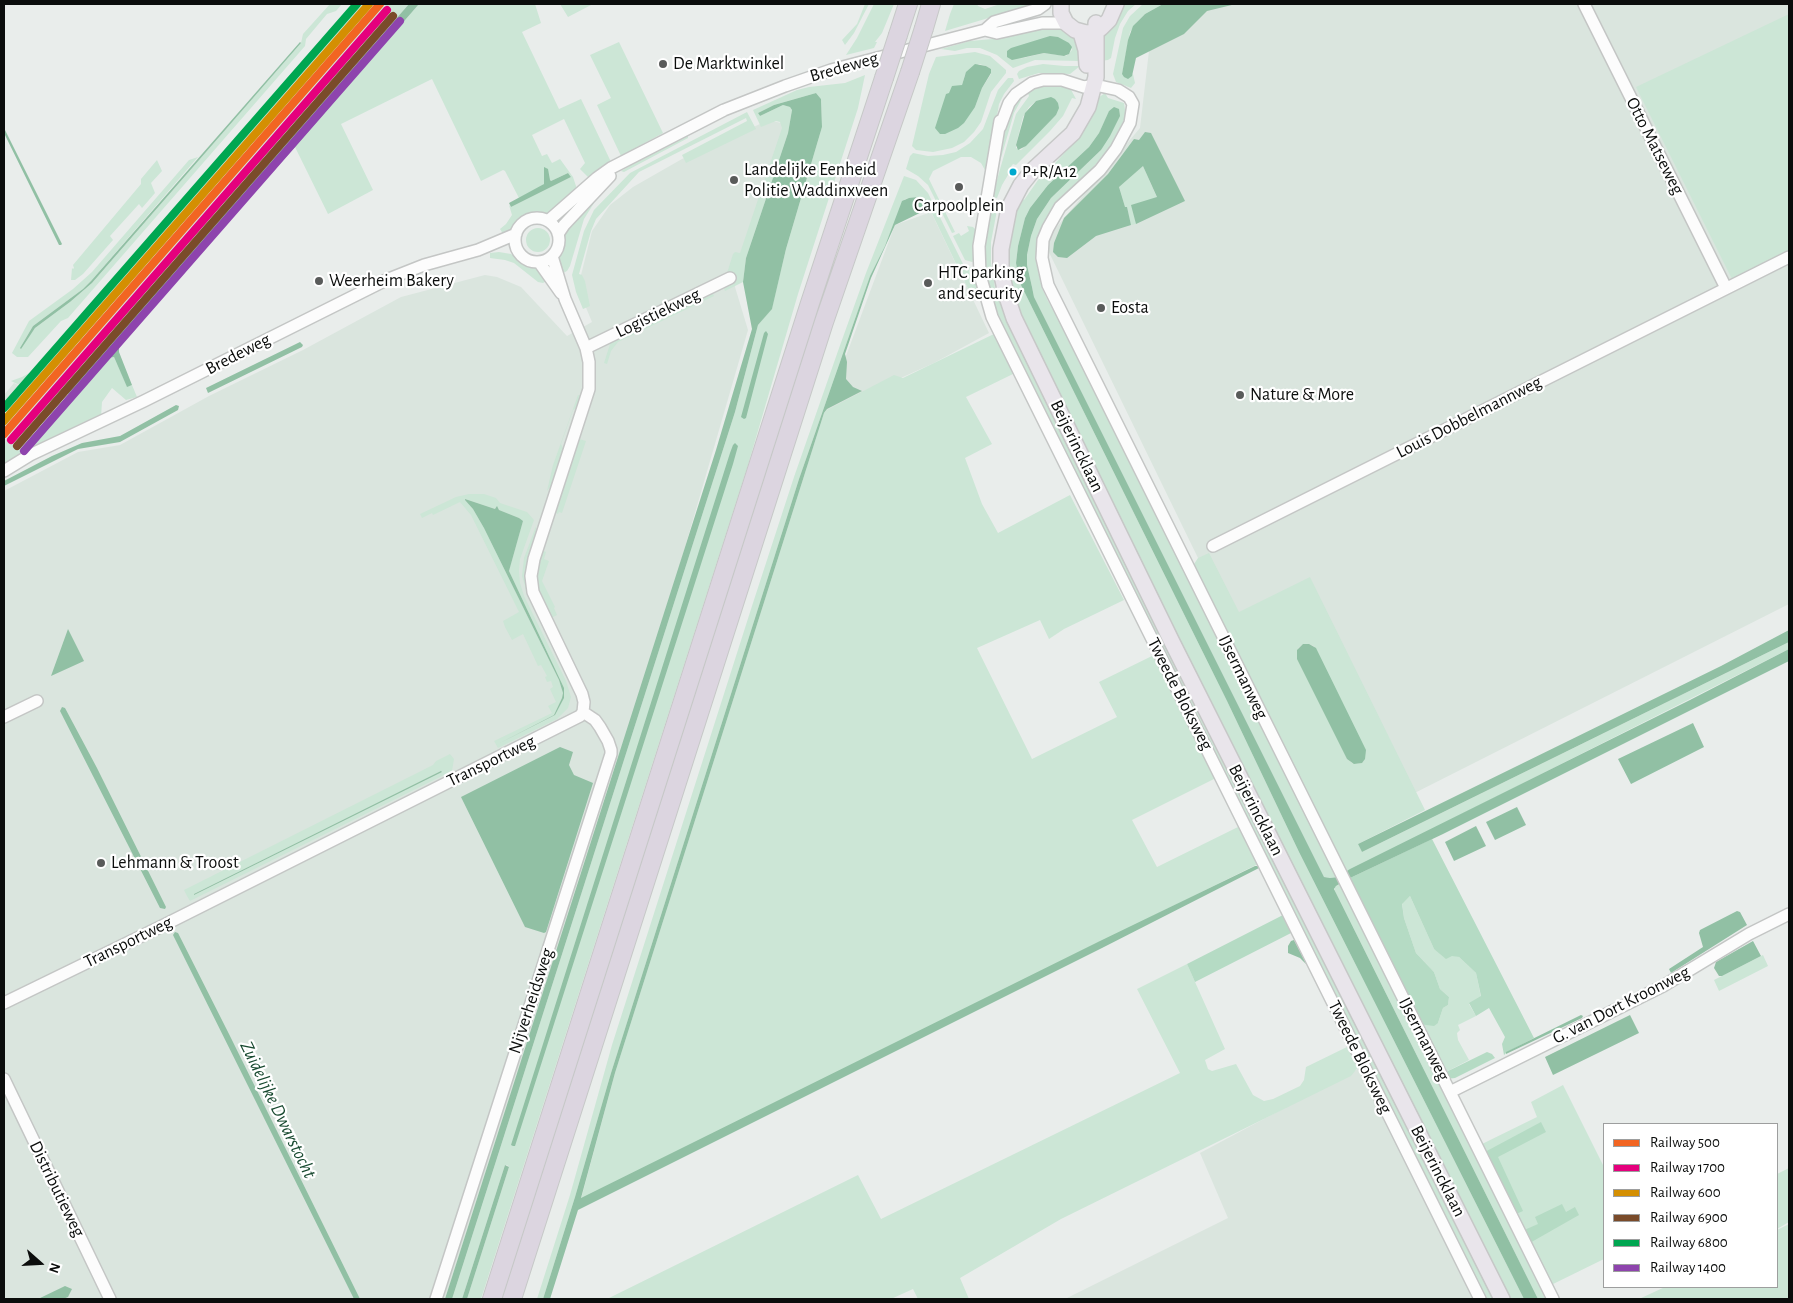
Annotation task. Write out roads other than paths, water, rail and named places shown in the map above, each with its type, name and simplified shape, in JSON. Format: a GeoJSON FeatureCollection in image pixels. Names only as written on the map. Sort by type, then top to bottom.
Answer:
{"type":"FeatureCollection","features":[{"type":"Feature","properties":{"kind":"highway"},"geometry":{"type":"LineString","coordinates":[[492,1299],[810,303],[908,4]]}},
{"type":"Feature","properties":{"kind":"highway"},"geometry":{"type":"LineString","coordinates":[[512,1299],[818,339],[910,72],[931,4]]}},
{"type":"Feature","properties":{"kind":"main road"},"geometry":{"type":"LineString","coordinates":[[1062,12],[1073,29],[1091,29],[1106,23],[1112,6]]}},
{"type":"Feature","properties":{"kind":"main road","name":"Beijerincklaan"},"geometry":{"type":"LineString","coordinates":[[1091,29],[1087,54],[1089,84],[1065,126],[1016,181],[1005,199],[997,221],[992,248],[995,279],[1007,312],[1014,318],[1172,642],[1502,1299]]}},
{"type":"Feature","properties":{"kind":"street","name":"Otto Matseweg"},"geometry":{"type":"LineString","coordinates":[[1584,4],[1726,288]]}},
{"type":"Feature","properties":{"kind":"street","name":"Bredeweg"},"geometry":{"type":"LineString","coordinates":[[986,30],[994,22],[1041,6],[1044,10],[1062,12]]}},
{"type":"Feature","properties":{"kind":"street","name":"Bredeweg"},"geometry":{"type":"LineString","coordinates":[[548,221],[611,168],[724,110],[831,70],[986,30],[997,33],[1042,23],[1062,12]]}},
{"type":"Feature","properties":{"kind":"street","name":"Tweede Bloksweg"},"geometry":{"type":"LineString","coordinates":[[1089,84],[1046,74],[1035,76],[1020,82],[1008,94],[1004,102],[979,246],[980,275],[992,317],[1480,1299]]}},
{"type":"Feature","properties":{"kind":"street","name":"IJsermanweg"},"geometry":{"type":"LineString","coordinates":[[1089,84],[1124,93],[1133,104],[1132,116],[1116,149],[1100,170],[1060,207],[1054,216],[1043,240],[1042,258],[1048,285],[1553,1299]]}},
{"type":"Feature","properties":{"kind":"street","name":"Bredeweg"},"geometry":{"type":"LineString","coordinates":[[558,234],[604,182],[628,160]]}},
{"type":"Feature","properties":{"kind":"street"},"geometry":{"type":"LineString","coordinates":[[539,218],[548,221],[558,234],[558,246],[552,256],[539,262],[526,259],[517,248],[516,234],[521,226],[529,220],[539,218]]}},
{"type":"Feature","properties":{"kind":"street","name":"Bredeweg"},"geometry":{"type":"LineString","coordinates":[[4,471],[30,455],[144,401],[386,280],[424,265],[478,250],[516,234]]}},
{"type":"Feature","properties":{"kind":"street","name":"Bredeweg"},"geometry":{"type":"LineString","coordinates":[[478,250],[517,248]]}},
{"type":"Feature","properties":{"kind":"street"},"geometry":{"type":"LineString","coordinates":[[552,256],[565,299],[586,348],[590,369],[589,389],[534,559],[531,576],[533,592],[582,694],[584,702],[583,712]]}},
{"type":"Feature","properties":{"kind":"street","name":"Louis Dobbelmannweg"},"geometry":{"type":"LineString","coordinates":[[1213,546],[1789,257]]}},
{"type":"Feature","properties":{"kind":"street"},"geometry":{"type":"LineString","coordinates":[[539,262],[565,299]]}},
{"type":"Feature","properties":{"kind":"street","name":"Logistiekweg"},"geometry":{"type":"LineString","coordinates":[[586,348],[730,278]]}},
{"type":"Feature","properties":{"kind":"street"},"geometry":{"type":"LineString","coordinates":[[4,717],[37,701]]}},
{"type":"Feature","properties":{"kind":"street","name":"Transportweg"},"geometry":{"type":"LineString","coordinates":[[4,1003],[574,720],[583,712]]}},
{"type":"Feature","properties":{"kind":"street","name":"Nijverheidsweg"},"geometry":{"type":"LineString","coordinates":[[436,1299],[611,754],[608,741],[596,720],[583,712]]}},
{"type":"Feature","properties":{"kind":"street","name":"G. van Dort Kroonweg"},"geometry":{"type":"LineString","coordinates":[[1450,1092],[1663,986],[1749,934],[1789,914]]}},
{"type":"Feature","properties":{"kind":"street","name":"Distributieweg"},"geometry":{"type":"LineString","coordinates":[[4,1080],[106,1298]]}},
{"type":"Feature","properties":{"kind":"rail line","name":"6800"},"geometry":{"type":"LineString","coordinates":[[4,408],[357,4]]}},
{"type":"Feature","properties":{"kind":"rail line","name":"600"},"geometry":{"type":"LineString","coordinates":[[4,421],[369,4]]}},
{"type":"Feature","properties":{"kind":"rail line","name":"500"},"geometry":{"type":"LineString","coordinates":[[4,434],[380,4]]}},
{"type":"Feature","properties":{"kind":"rail line","name":"1700"},"geometry":{"type":"LineString","coordinates":[[11,440],[387,10]]}},
{"type":"Feature","properties":{"kind":"rail line","name":"6900"},"geometry":{"type":"LineString","coordinates":[[17,446],[393,16]]}},
{"type":"Feature","properties":{"kind":"rail line","name":"1400"},"geometry":{"type":"LineString","coordinates":[[24,451],[400,21]]}},
{"type":"Feature","properties":{"kind":"place","name":"De Marktwinkel"},"geometry":{"type":"Point","coordinates":[663,64]}},
{"type":"Feature","properties":{"kind":"place","name":"P+R/A12"},"geometry":{"type":"Point","coordinates":[1013,172]}},
{"type":"Feature","properties":{"kind":"place","name":"Landelijke Eenheid Politie Waddinxveen"},"geometry":{"type":"Point","coordinates":[734,180]}},
{"type":"Feature","properties":{"kind":"place","name":"Carpoolplein"},"geometry":{"type":"Point","coordinates":[959,187]}},
{"type":"Feature","properties":{"kind":"place","name":"Weerheim Bakery"},"geometry":{"type":"Point","coordinates":[319,281]}},
{"type":"Feature","properties":{"kind":"place","name":"HTC parking and security"},"geometry":{"type":"Point","coordinates":[928,283]}},
{"type":"Feature","properties":{"kind":"place","name":"Eosta"},"geometry":{"type":"Point","coordinates":[1101,308]}},
{"type":"Feature","properties":{"kind":"place","name":"Nature & More"},"geometry":{"type":"Point","coordinates":[1240,395]}},
{"type":"Feature","properties":{"kind":"place","name":"Lehmann & Troost"},"geometry":{"type":"Point","coordinates":[101,863]}},
{"type":"Feature","properties":{"kind":"water label","name":"Zuidelijke Dwarstocht"},"geometry":{"type":"Point","coordinates":[278,1110]}}]}
